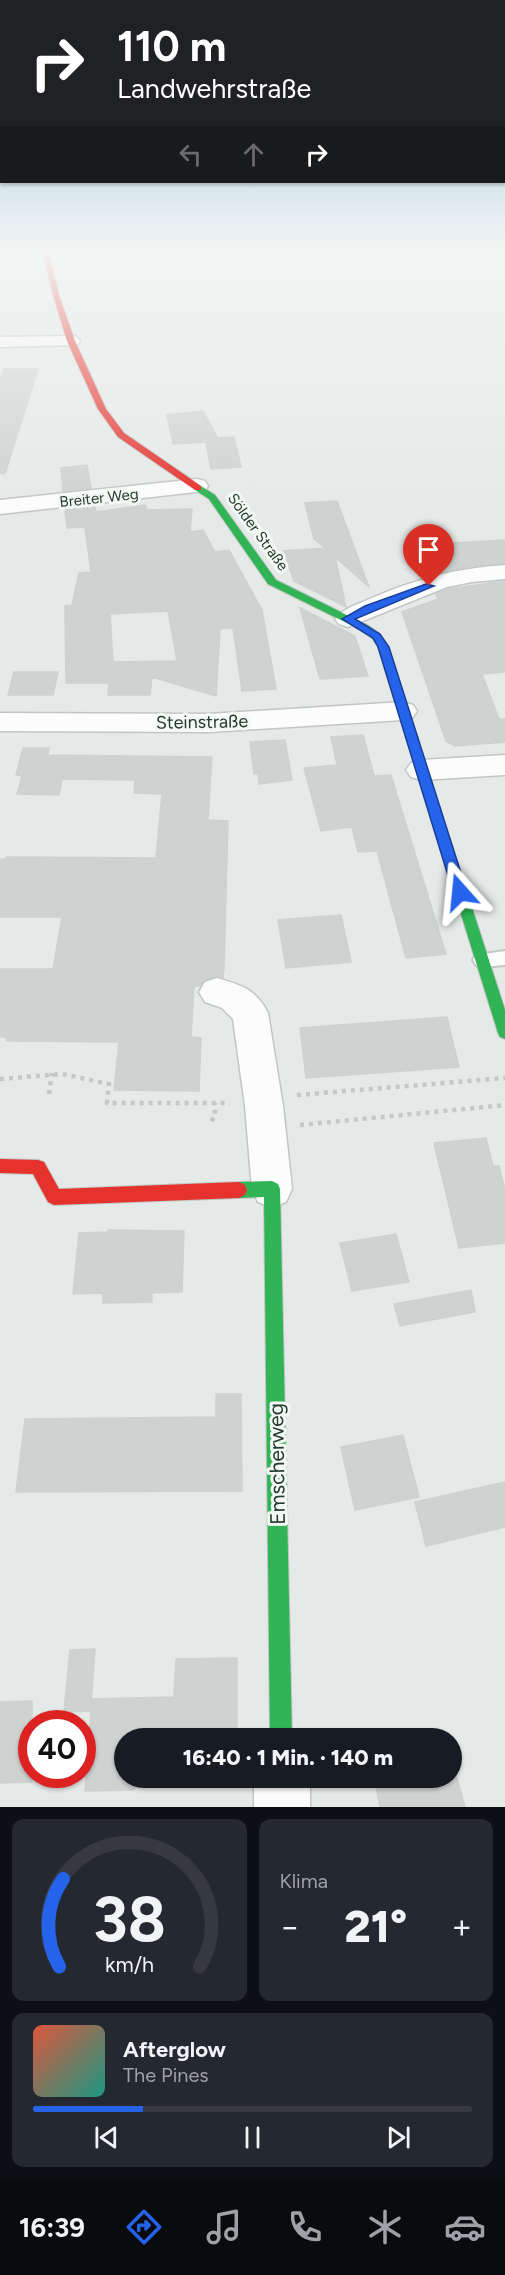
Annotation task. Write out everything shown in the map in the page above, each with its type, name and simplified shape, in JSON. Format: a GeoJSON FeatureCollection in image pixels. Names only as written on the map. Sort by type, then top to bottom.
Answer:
{"type":"FeatureCollection","features":[{"type":"Feature","properties":{"kind":"street","name":"Sölder Straße"},"geometry":{"type":"LineString","coordinates":[[68,333],[102,409],[121,435],[197,486],[222,507],[272,582],[348,619],[376,636],[383,647],[505,1033]]}},
{"type":"Feature","properties":{"kind":"street"},"geometry":{"type":"LineString","coordinates":[[0,342],[71,341]]}},
{"type":"Feature","properties":{"kind":"street","name":"Breiter Weg"},"geometry":{"type":"LineString","coordinates":[[0,507],[197,486]]}},
{"type":"Feature","properties":{"kind":"street"},"geometry":{"type":"LineString","coordinates":[[348,619],[368,609],[449,579],[468,574],[505,572]]}},
{"type":"Feature","properties":{"kind":"street","name":"Steinstraße"},"geometry":{"type":"LineString","coordinates":[[0,723],[209,723],[403,711]]}},
{"type":"Feature","properties":{"kind":"street"},"geometry":{"type":"LineString","coordinates":[[421,770],[505,765]]}},
{"type":"Feature","properties":{"kind":"street","name":"Emscherweg"},"geometry":{"type":"LineString","coordinates":[[217,992],[234,997],[250,1014],[274,1103],[272,1189],[281,1728]]}},
{"type":"Feature","properties":{"kind":"street"},"geometry":{"type":"LineString","coordinates":[[0,1166],[38,1167],[54,1197],[272,1189]]}},
{"type":"Feature","properties":{"kind":"street"},"geometry":{"type":"LineString","coordinates":[[282,1788],[282,1807]]}},
{"type":"Feature","properties":{"kind":"lane"},"geometry":{"type":"LineString","coordinates":[[482,960],[505,958]]}},
{"type":"Feature","properties":{"kind":"path"},"geometry":{"type":"LineString","coordinates":[[0,1079],[52,1073],[74,1075],[109,1084],[107,1103],[505,1105]]}},
{"type":"Feature","properties":{"kind":"path"},"geometry":{"type":"LineString","coordinates":[[49,1094],[52,1073]]}},
{"type":"Feature","properties":{"kind":"path"},"geometry":{"type":"LineString","coordinates":[[274,1103],[296,1095],[505,1078]]}},
{"type":"Feature","properties":{"kind":"path"},"geometry":{"type":"LineString","coordinates":[[210,1121],[215,1117],[215,1103]]}},
{"type":"Feature","properties":{"kind":"building"},"geometry":{"type":"Polygon","coordinates":[[[4,369],[38,369],[5,474],[0,473],[0,379],[4,369]]]}},
{"type":"Feature","properties":{"kind":"building"},"geometry":{"type":"Polygon","coordinates":[[[203,411],[218,438],[234,437],[241,467],[211,469],[206,442],[173,444],[167,415],[203,411]]]}},
{"type":"Feature","properties":{"kind":"building"},"geometry":{"type":"Polygon","coordinates":[[[87,465],[91,488],[63,491],[61,468],[87,465]]]}},
{"type":"Feature","properties":{"kind":"building"},"geometry":{"type":"Polygon","coordinates":[[[337,501],[369,587],[335,557],[346,607],[294,581],[283,551],[325,548],[314,539],[305,503],[337,501]]]}},
{"type":"Feature","properties":{"kind":"building"},"geometry":{"type":"Polygon","coordinates":[[[145,505],[147,510],[192,509],[190,532],[203,530],[215,552],[229,550],[262,610],[276,689],[242,691],[233,628],[220,629],[216,696],[152,677],[150,695],[108,695],[109,683],[66,683],[65,606],[72,605],[79,573],[91,572],[85,527],[67,528],[65,509],[95,506],[96,512],[145,505]],[[168,611],[110,614],[113,662],[177,661],[168,611]]]}},
{"type":"Feature","properties":{"kind":"building"},"geometry":{"type":"Polygon","coordinates":[[[505,540],[505,563],[469,567],[427,576],[416,551],[454,549],[452,543],[505,540]]]}},
{"type":"Feature","properties":{"kind":"building"},"geometry":{"type":"Polygon","coordinates":[[[505,581],[505,672],[482,674],[499,719],[505,719],[505,742],[455,746],[446,741],[402,612],[438,599],[436,594],[448,589],[505,581]]]}},
{"type":"Feature","properties":{"kind":"building"},"geometry":{"type":"Polygon","coordinates":[[[300,608],[355,636],[368,676],[320,679],[300,608]]]}},
{"type":"Feature","properties":{"kind":"building"},"geometry":{"type":"Polygon","coordinates":[[[14,672],[58,672],[53,695],[8,695],[14,672]]]}},
{"type":"Feature","properties":{"kind":"building"},"geometry":{"type":"Polygon","coordinates":[[[363,735],[374,776],[391,775],[446,954],[406,958],[377,851],[358,852],[352,827],[321,831],[304,768],[337,765],[331,737],[363,735]]]}},
{"type":"Feature","properties":{"kind":"building"},"geometry":{"type":"Polygon","coordinates":[[[285,740],[292,780],[259,784],[258,774],[254,774],[250,742],[285,740]]]}},
{"type":"Feature","properties":{"kind":"building"},"geometry":{"type":"Polygon","coordinates":[[[23,748],[49,748],[48,755],[212,757],[208,820],[228,821],[224,968],[223,978],[216,976],[204,980],[200,986],[194,986],[191,1037],[201,1038],[199,1091],[114,1090],[119,1042],[7,1041],[6,1037],[0,1037],[0,969],[53,969],[62,917],[0,917],[0,859],[7,857],[156,858],[162,794],[134,793],[135,780],[62,779],[59,795],[17,794],[22,776],[16,775],[23,748]]]}},
{"type":"Feature","properties":{"kind":"building"},"geometry":{"type":"Polygon","coordinates":[[[341,915],[351,962],[286,968],[278,920],[341,915]]]}},
{"type":"Feature","properties":{"kind":"building"},"geometry":{"type":"Polygon","coordinates":[[[447,1017],[459,1067],[306,1078],[300,1028],[447,1017]]]}},
{"type":"Feature","properties":{"kind":"building"},"geometry":{"type":"Polygon","coordinates":[[[486,1138],[493,1166],[499,1166],[505,1190],[505,1243],[459,1248],[434,1143],[486,1138]]]}},
{"type":"Feature","properties":{"kind":"building"},"geometry":{"type":"Polygon","coordinates":[[[108,1230],[184,1231],[182,1292],[152,1293],[152,1302],[103,1303],[103,1293],[73,1294],[79,1233],[108,1232],[108,1230]]]}},
{"type":"Feature","properties":{"kind":"building"},"geometry":{"type":"Polygon","coordinates":[[[396,1234],[409,1282],[352,1291],[340,1243],[396,1234]]]}},
{"type":"Feature","properties":{"kind":"building"},"geometry":{"type":"Polygon","coordinates":[[[471,1290],[475,1312],[400,1326],[394,1304],[471,1290]]]}},
{"type":"Feature","properties":{"kind":"building"},"geometry":{"type":"Polygon","coordinates":[[[216,1394],[241,1394],[242,1491],[16,1492],[25,1419],[216,1417],[216,1394]]]}},
{"type":"Feature","properties":{"kind":"building"},"geometry":{"type":"Polygon","coordinates":[[[403,1435],[419,1497],[355,1510],[341,1447],[403,1435]]]}},
{"type":"Feature","properties":{"kind":"building"},"geometry":{"type":"Polygon","coordinates":[[[505,1482],[505,1527],[426,1546],[415,1502],[505,1482]]]}},
{"type":"Feature","properties":{"kind":"building"},"geometry":{"type":"Polygon","coordinates":[[[95,1649],[91,1705],[92,1699],[174,1697],[176,1659],[237,1658],[237,1728],[114,1728],[114,1788],[134,1788],[134,1790],[85,1791],[85,1788],[96,1788],[96,1710],[64,1710],[70,1650],[95,1649]]]}},
{"type":"Feature","properties":{"kind":"building"},"geometry":{"type":"Polygon","coordinates":[[[32,1701],[32,1710],[18,1710],[18,1782],[0,1783],[0,1702],[32,1701]]]}},
{"type":"Feature","properties":{"kind":"building"},"geometry":{"type":"Polygon","coordinates":[[[376,1788],[460,1788],[465,1807],[380,1807],[376,1788]]]}},
{"type":"Feature","properties":{"kind":"traffic: fast"},"geometry":{"type":"LineString","coordinates":[[198,488],[212,497],[272,582],[365,628],[376,636],[383,647],[505,1033]]}},
{"type":"Feature","properties":{"kind":"traffic: fast"},"geometry":{"type":"LineString","coordinates":[[239,1190],[272,1189],[281,1728]]}},
{"type":"Feature","properties":{"kind":"traffic: jam"},"geometry":{"type":"LineString","coordinates":[[68,333],[102,409],[121,435],[198,488]]}},
{"type":"Feature","properties":{"kind":"traffic: jam"},"geometry":{"type":"LineString","coordinates":[[0,1166],[38,1167],[54,1197],[239,1190]]}},
{"type":"Feature","properties":{"kind":"route"},"geometry":{"type":"LineString","coordinates":[[429,586],[348,619],[365,627],[376,636],[383,647],[460,892]]}}]}
